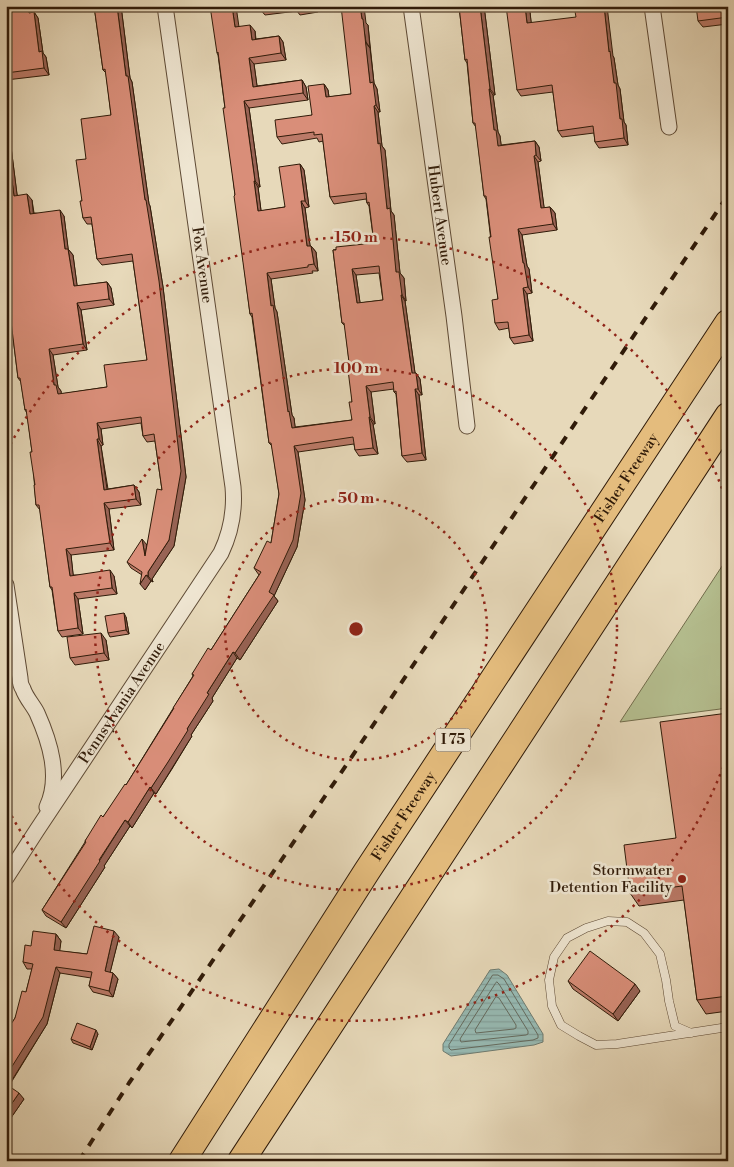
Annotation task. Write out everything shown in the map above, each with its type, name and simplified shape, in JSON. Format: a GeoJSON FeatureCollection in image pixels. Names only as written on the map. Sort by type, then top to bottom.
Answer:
{"type":"FeatureCollection","features":[{"type":"Feature","properties":{"kind":"highway","name":"Fisher Freeway"},"geometry":{"type":"LineString","coordinates":[[182,1161],[367,871],[728,323]]}},
{"type":"Feature","properties":{"kind":"highway"},"geometry":{"type":"LineString","coordinates":[[241,1161],[728,416]]}},
{"type":"Feature","properties":{"kind":"street","name":"Fox Avenue"},"geometry":{"type":"LineString","coordinates":[[165,6],[233,487],[234,500],[231,524]]}},
{"type":"Feature","properties":{"kind":"street","name":"Hubert Avenue"},"geometry":{"type":"LineString","coordinates":[[411,6],[467,426]]}},
{"type":"Feature","properties":{"kind":"street"},"geometry":{"type":"LineString","coordinates":[[652,6],[669,127]]}},
{"type":"Feature","properties":{"kind":"street","name":"Pennsylvania Avenue"},"geometry":{"type":"LineString","coordinates":[[6,878],[220,553],[231,524]]}},
{"type":"Feature","properties":{"kind":"street"},"geometry":{"type":"LineString","coordinates":[[6,585],[23,690],[36,711],[49,742],[52,756],[53,784],[49,802],[36,830]]}},
{"type":"Feature","properties":{"kind":"lane"},"geometry":{"type":"LineString","coordinates":[[690,1033],[675,1026],[660,954],[644,933],[627,922],[608,921],[586,928],[567,938],[554,958],[549,980],[552,1006],[562,1025],[579,1036],[596,1045],[617,1044],[690,1033],[728,1027]]}},
{"type":"Feature","properties":{"kind":"green space"},"geometry":{"type":"Polygon","coordinates":[[[728,557],[728,708],[620,722],[728,557]]]}},
{"type":"Feature","properties":{"kind":"water"},"geometry":{"type":"Polygon","coordinates":[[[499,969],[507,975],[543,1034],[543,1042],[534,1045],[451,1056],[443,1051],[443,1044],[490,970],[499,969]]]}},
{"type":"Feature","properties":{"kind":"building"},"geometry":{"type":"Polygon","coordinates":[[[6,6],[28,6],[29,13],[34,12],[39,52],[42,51],[44,68],[6,73],[6,6]]]}},
{"type":"Feature","properties":{"kind":"building"},"geometry":{"type":"Polygon","coordinates":[[[94,6],[117,6],[126,76],[128,76],[145,200],[159,281],[181,471],[169,540],[148,572],[148,576],[146,575],[140,584],[142,572],[127,562],[142,539],[145,556],[157,489],[162,490],[154,434],[143,436],[141,417],[97,423],[99,439],[97,439],[104,490],[134,485],[136,499],[104,503],[110,543],[66,549],[70,576],[110,570],[112,588],[74,593],[78,628],[58,631],[39,505],[36,505],[30,452],[32,452],[26,409],[20,378],[18,378],[6,281],[6,135],[14,196],[27,194],[30,214],[60,210],[65,249],[68,249],[74,286],[107,282],[109,299],[77,303],[83,344],[49,349],[54,385],[56,385],[58,394],[107,387],[104,365],[147,360],[132,254],[97,259],[91,217],[83,218],[80,201],[82,201],[76,160],[86,159],[81,119],[111,115],[94,6]]]}},
{"type":"Feature","properties":{"kind":"building"},"geometry":{"type":"Polygon","coordinates":[[[210,6],[232,6],[235,27],[250,25],[252,40],[279,36],[281,53],[249,58],[253,87],[302,80],[303,93],[244,101],[258,211],[285,207],[279,167],[300,164],[305,201],[301,201],[307,246],[311,246],[314,264],[308,265],[308,267],[267,273],[271,306],[273,305],[288,412],[292,428],[352,420],[349,402],[352,402],[348,370],[350,370],[333,250],[336,250],[336,247],[374,243],[369,202],[367,203],[366,193],[330,197],[322,134],[314,135],[314,132],[277,137],[275,120],[312,115],[308,86],[324,84],[326,97],[351,94],[341,6],[360,6],[370,83],[373,82],[378,144],[380,143],[387,209],[390,208],[396,272],[399,272],[412,373],[416,373],[418,389],[415,389],[422,453],[402,456],[396,391],[394,392],[393,382],[366,386],[373,448],[355,450],[353,437],[294,446],[301,493],[293,540],[269,592],[274,595],[235,653],[233,652],[207,693],[209,694],[168,762],[128,822],[125,820],[61,922],[42,910],[86,842],[101,815],[103,817],[126,785],[194,675],[192,674],[208,648],[211,650],[261,572],[254,568],[267,541],[271,543],[279,494],[271,443],[269,443],[252,313],[250,314],[210,6]],[[379,266],[352,269],[357,303],[383,300],[379,266]]]}},
{"type":"Feature","properties":{"kind":"building"},"geometry":{"type":"Polygon","coordinates":[[[260,6],[278,6],[260,9],[260,6]]]}},
{"type":"Feature","properties":{"kind":"building"},"geometry":{"type":"Polygon","coordinates":[[[295,6],[313,6],[296,9],[295,6]]]}},
{"type":"Feature","properties":{"kind":"building"},"geometry":{"type":"Polygon","coordinates":[[[459,6],[480,6],[494,130],[496,130],[498,146],[535,141],[536,155],[534,156],[541,208],[550,207],[553,224],[518,229],[528,287],[523,288],[529,335],[510,338],[508,322],[495,323],[492,300],[498,299],[489,237],[491,237],[475,123],[473,123],[467,59],[465,60],[459,6]]]}},
{"type":"Feature","properties":{"kind":"building"},"geometry":{"type":"Polygon","coordinates":[[[506,6],[525,6],[527,23],[576,17],[574,6],[604,6],[609,52],[614,83],[616,83],[624,138],[595,142],[593,126],[558,131],[552,85],[517,90],[506,6]]]}},
{"type":"Feature","properties":{"kind":"building"},"geometry":{"type":"Polygon","coordinates":[[[696,6],[727,6],[728,17],[698,21],[696,6]]]}},
{"type":"Feature","properties":{"kind":"building"},"geometry":{"type":"Polygon","coordinates":[[[124,613],[126,630],[108,633],[105,616],[124,613]]]}},
{"type":"Feature","properties":{"kind":"building"},"geometry":{"type":"Polygon","coordinates":[[[101,633],[104,653],[70,658],[67,637],[101,633]]]}},
{"type":"Feature","properties":{"kind":"building","name":"Stormwater Detention Facility"},"geometry":{"type":"Polygon","coordinates":[[[728,713],[728,996],[697,1000],[682,886],[630,893],[624,845],[676,838],[660,722],[728,713]]]}},
{"type":"Feature","properties":{"kind":"building"},"geometry":{"type":"Polygon","coordinates":[[[94,926],[114,931],[105,971],[113,973],[109,991],[89,986],[92,972],[56,967],[43,1017],[6,1076],[6,1032],[15,1018],[22,991],[26,992],[33,964],[23,962],[25,945],[31,946],[33,931],[56,934],[54,950],[87,954],[94,926]]]}},
{"type":"Feature","properties":{"kind":"building"},"geometry":{"type":"Polygon","coordinates":[[[590,951],[635,984],[613,1014],[568,981],[590,951]]]}},
{"type":"Feature","properties":{"kind":"building"},"geometry":{"type":"Polygon","coordinates":[[[77,1023],[96,1030],[90,1047],[71,1039],[77,1023]]]}},
{"type":"Feature","properties":{"kind":"building"},"geometry":{"type":"Polygon","coordinates":[[[6,1084],[19,1093],[6,1112],[6,1084]]]}},
{"type":"Feature","properties":{"kind":"railway"},"geometry":{"type":"LineString","coordinates":[[79,1161],[129,1083],[347,764],[728,195]]}},
{"type":"Feature","properties":{"kind":"place","name":"Stormwater Detention Facility"},"geometry":{"type":"Point","coordinates":[682,879]}}]}
